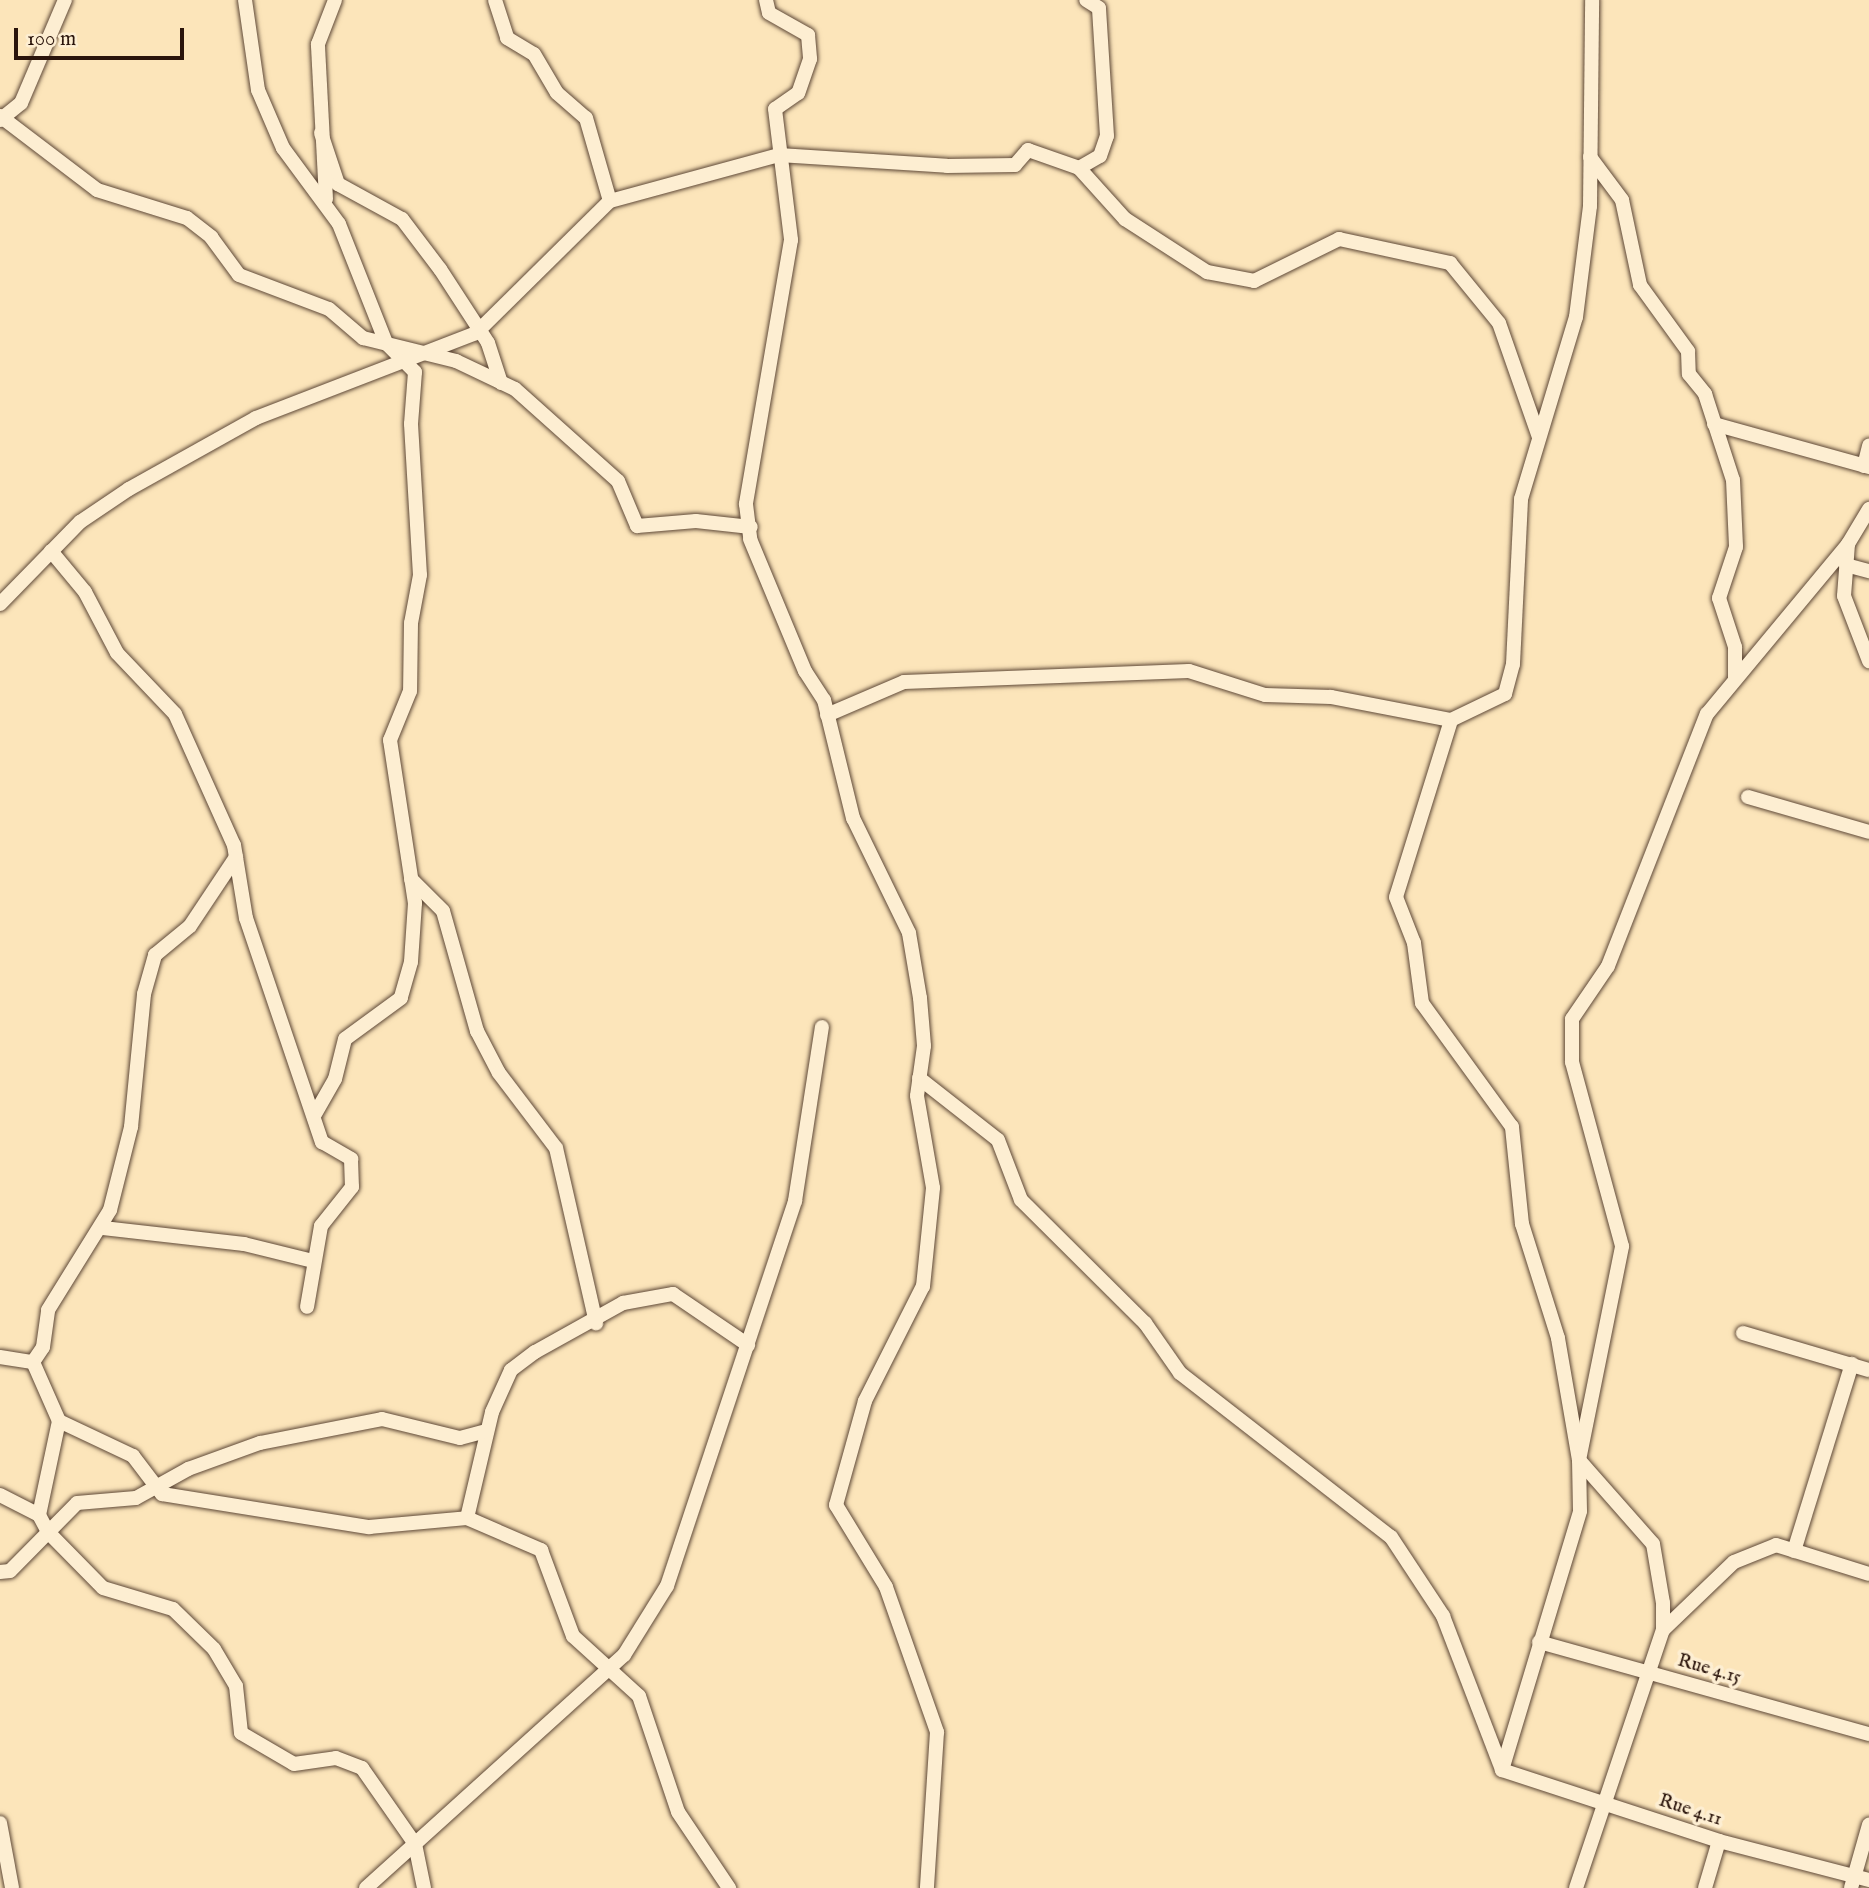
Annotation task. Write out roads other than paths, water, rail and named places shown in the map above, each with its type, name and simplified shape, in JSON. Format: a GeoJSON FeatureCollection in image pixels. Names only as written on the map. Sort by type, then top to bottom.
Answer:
{"type":"FeatureCollection","features":[{"type":"Feature","properties":{"kind":"street"},"geometry":{"type":"LineString","coordinates":[[65,0],[21,103],[1,118],[97,190],[187,218],[211,237],[239,275],[329,309],[363,338],[431,355],[501,383],[618,481],[637,526],[696,521],[751,527]]}},
{"type":"Feature","properties":{"kind":"street"},"geometry":{"type":"LineString","coordinates":[[245,0],[258,90],[283,148],[326,204],[386,343],[403,363],[415,372],[411,424],[420,575],[410,691],[390,740],[411,879],[411,962],[401,999],[345,1039],[335,1079],[315,1114]]}},
{"type":"Feature","properties":{"kind":"street"},"geometry":{"type":"LineString","coordinates":[[326,204],[318,44],[335,0]]}},
{"type":"Feature","properties":{"kind":"street"},"geometry":{"type":"LineString","coordinates":[[495,0],[502,8],[507,38],[534,54],[557,93],[586,118],[610,201]]}},
{"type":"Feature","properties":{"kind":"street"},"geometry":{"type":"LineString","coordinates":[[766,0],[769,13],[808,35],[803,81],[775,109],[791,240],[746,503],[759,569],[827,715],[853,818],[909,933],[922,1022],[919,1078],[933,1188],[923,1286],[866,1401],[836,1505],[886,1587],[937,1732],[927,1888]]}},
{"type":"Feature","properties":{"kind":"street"},"geometry":{"type":"LineString","coordinates":[[1079,168],[1100,156],[1107,136],[1099,8],[1086,0]]}},
{"type":"Feature","properties":{"kind":"street"},"geometry":{"type":"LineString","coordinates":[[827,715],[904,682],[1189,671],[1265,695],[1331,697],[1451,720],[1506,694],[1521,499],[1576,317],[1590,157],[1590,2]]}},
{"type":"Feature","properties":{"kind":"street"},"geometry":{"type":"LineString","coordinates":[[321,133],[338,184],[402,219],[476,333],[488,343],[501,383]]}},
{"type":"Feature","properties":{"kind":"street"},"geometry":{"type":"LineString","coordinates":[[0,604],[51,551],[129,489],[256,418],[431,355],[476,333],[610,201],[779,155],[947,166],[1014,165],[1028,150],[1079,168],[1125,219],[1207,272],[1254,281],[1339,239],[1450,263],[1499,323],[1539,439]]}},
{"type":"Feature","properties":{"kind":"street"},"geometry":{"type":"LineString","coordinates":[[1590,157],[1622,200],[1640,285],[1688,351],[1689,374],[1705,394],[1733,480],[1736,547],[1719,598],[1735,647],[1735,678]]}},
{"type":"Feature","properties":{"kind":"street"},"geometry":{"type":"LineString","coordinates":[[1714,424],[1866,467],[1869,446]]}},
{"type":"Feature","properties":{"kind":"street"},"geometry":{"type":"LineString","coordinates":[[1579,1460],[1622,1246],[1572,1062],[1572,1019],[1608,966],[1707,714],[1848,544],[1869,509]]}},
{"type":"Feature","properties":{"kind":"street"},"geometry":{"type":"LineString","coordinates":[[1848,544],[1844,596],[1869,661]]}},
{"type":"Feature","properties":{"kind":"street"},"geometry":{"type":"LineString","coordinates":[[51,551],[85,592],[117,653],[175,714],[236,857],[246,918],[315,1114],[322,1142],[351,1159],[352,1186],[321,1226],[307,1307]]}},
{"type":"Feature","properties":{"kind":"street"},"geometry":{"type":"LineString","coordinates":[[1846,565],[1869,571]]}},
{"type":"Feature","properties":{"kind":"street"},"geometry":{"type":"LineString","coordinates":[[1451,720],[1396,897],[1414,943],[1422,1003],[1512,1127],[1522,1224],[1558,1338],[1579,1460],[1580,1511],[1502,1770]]}},
{"type":"Feature","properties":{"kind":"street"},"geometry":{"type":"LineString","coordinates":[[1748,797],[1869,832]]}},
{"type":"Feature","properties":{"kind":"street"},"geometry":{"type":"LineString","coordinates":[[33,1362],[43,1347],[48,1310],[103,1228],[131,1127],[144,994],[155,955],[190,926],[236,857]]}},
{"type":"Feature","properties":{"kind":"street"},"geometry":{"type":"LineString","coordinates":[[411,879],[443,911],[468,1005],[493,1062],[556,1148],[596,1323]]}},
{"type":"Feature","properties":{"kind":"street"},"geometry":{"type":"LineString","coordinates":[[366,1888],[610,1668],[640,1634],[667,1586],[795,1201],[822,1027]]}},
{"type":"Feature","properties":{"kind":"street"},"geometry":{"type":"LineString","coordinates":[[919,1078],[998,1140],[1021,1200],[1144,1323],[1180,1373],[1391,1537],[1443,1616],[1502,1770]]}},
{"type":"Feature","properties":{"kind":"street"},"geometry":{"type":"LineString","coordinates":[[103,1228],[244,1244],[313,1261]]}},
{"type":"Feature","properties":{"kind":"street"},"geometry":{"type":"LineString","coordinates":[[467,1518],[487,1431],[511,1370],[596,1323],[623,1303],[673,1294],[748,1345]]}},
{"type":"Feature","properties":{"kind":"street"},"geometry":{"type":"LineString","coordinates":[[1744,1333],[1869,1370]]}},
{"type":"Feature","properties":{"kind":"street"},"geometry":{"type":"LineString","coordinates":[[0,1357],[33,1362]]}},
{"type":"Feature","properties":{"kind":"street"},"geometry":{"type":"LineString","coordinates":[[33,1362],[60,1421],[40,1514],[48,1532],[103,1588],[173,1609],[214,1649],[236,1686],[242,1733],[294,1765],[336,1758],[362,1768],[415,1844],[424,1888]]}},
{"type":"Feature","properties":{"kind":"street"},"geometry":{"type":"LineString","coordinates":[[1794,1551],[1852,1364]]}},
{"type":"Feature","properties":{"kind":"street"},"geometry":{"type":"LineString","coordinates":[[0,1572],[48,1532],[77,1503],[136,1498],[156,1486],[260,1443],[382,1419],[460,1438],[487,1431]]}},
{"type":"Feature","properties":{"kind":"street"},"geometry":{"type":"LineString","coordinates":[[60,1421],[133,1455],[162,1494],[369,1527],[467,1518],[541,1550],[573,1636],[639,1696],[678,1812],[729,1888]]}},
{"type":"Feature","properties":{"kind":"street"},"geometry":{"type":"LineString","coordinates":[[1579,1460],[1653,1544],[1663,1630]]}},
{"type":"Feature","properties":{"kind":"street"},"geometry":{"type":"LineString","coordinates":[[0,1494],[40,1514]]}},
{"type":"Feature","properties":{"kind":"street"},"geometry":{"type":"LineString","coordinates":[[1576,1888],[1646,1672],[1663,1630],[1734,1562],[1776,1545],[1869,1574]]}},
{"type":"Feature","properties":{"kind":"street","name":"Rue 4.15"},"geometry":{"type":"LineString","coordinates":[[1539,1642],[1869,1734]]}},
{"type":"Feature","properties":{"kind":"street","name":"Rue 4.11"},"geometry":{"type":"LineString","coordinates":[[1502,1770],[1719,1841],[1858,1881]]}},
{"type":"Feature","properties":{"kind":"street"},"geometry":{"type":"LineString","coordinates":[[0,1823],[12,1888]]}},
{"type":"Feature","properties":{"kind":"street"},"geometry":{"type":"LineString","coordinates":[[1858,1881],[1869,1825]]}},
{"type":"Feature","properties":{"kind":"street"},"geometry":{"type":"LineString","coordinates":[[1705,1888],[1719,1841]]}}]}
